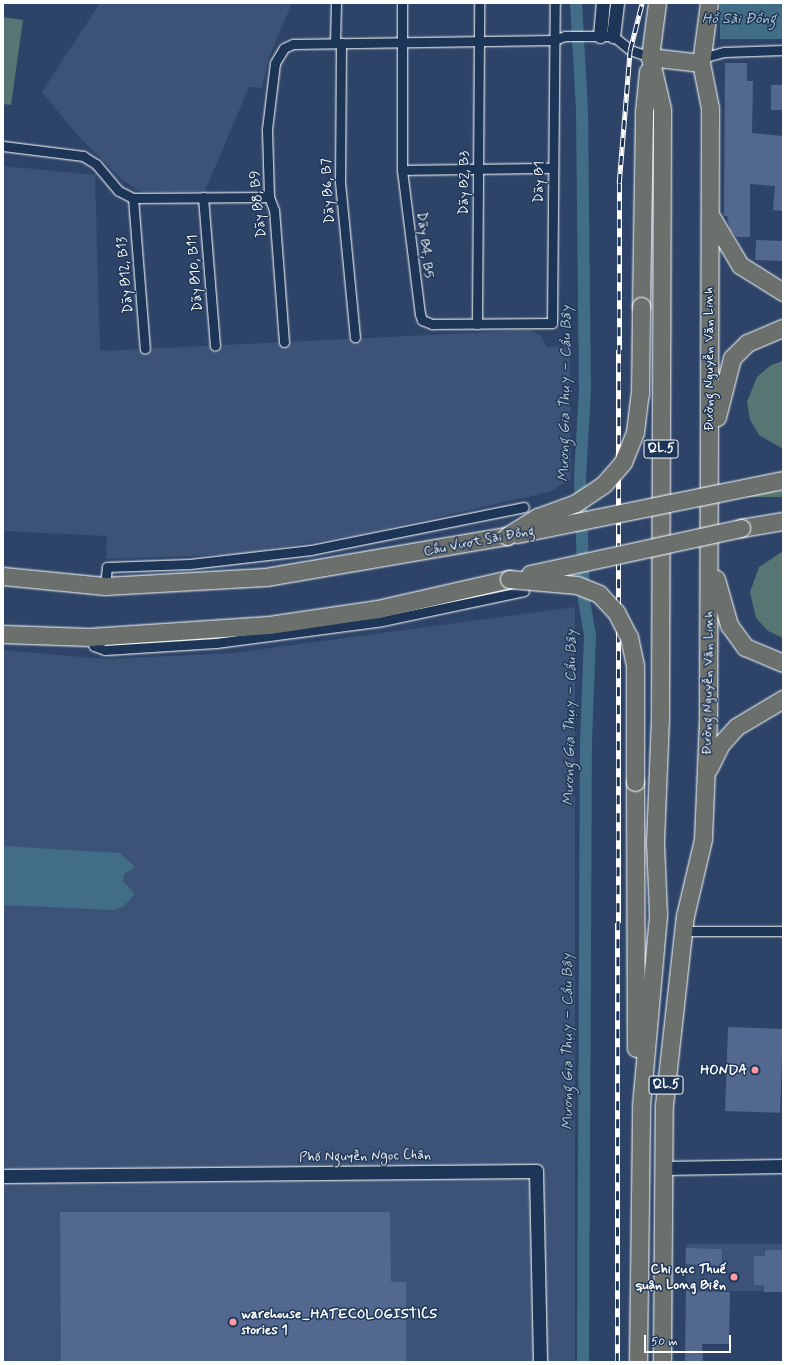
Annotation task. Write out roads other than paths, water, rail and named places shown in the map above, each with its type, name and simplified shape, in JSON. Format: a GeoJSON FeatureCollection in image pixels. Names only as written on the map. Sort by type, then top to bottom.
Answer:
{"type":"FeatureCollection","features":[{"type":"Feature","properties":{"kind":"highway","name":"QL.5"},"geometry":{"type":"LineString","coordinates":[[638,1362],[641,1106],[658,914],[655,842],[660,719],[662,109],[650,57],[657,3]]}},
{"type":"Feature","properties":{"kind":"highway","name":"Đường Nguyễn Văn Linh"},"geometry":{"type":"LineString","coordinates":[[662,1362],[664,1105],[683,931],[703,839],[704,812],[709,542],[710,108],[701,62],[709,3]]}},
{"type":"Feature","properties":{"kind":"highway"},"geometry":{"type":"LineString","coordinates":[[507,536],[538,517],[576,503],[604,484],[623,462],[635,432],[640,394],[644,112],[650,57],[701,62]]}},
{"type":"Feature","properties":{"kind":"highway"},"geometry":{"type":"LineString","coordinates":[[710,207],[714,225],[740,265],[783,292]]}},
{"type":"Feature","properties":{"kind":"highway"},"geometry":{"type":"LineString","coordinates":[[708,487],[726,377],[732,358],[747,343],[783,328]]}},
{"type":"Feature","properties":{"kind":"highway","name":"Cầu Vượt Sài Đồng"},"geometry":{"type":"LineString","coordinates":[[3,576],[105,586],[266,577],[507,536],[783,480]]}},
{"type":"Feature","properties":{"kind":"highway"},"geometry":{"type":"LineString","coordinates":[[3,634],[89,637],[269,625],[378,609],[741,528],[783,521]]}},
{"type":"Feature","properties":{"kind":"highway"},"geometry":{"type":"LineString","coordinates":[[709,542],[729,625],[745,647],[783,663]]}},
{"type":"Feature","properties":{"kind":"highway"},"geometry":{"type":"LineString","coordinates":[[509,579],[577,585],[598,594],[616,612],[629,637],[634,665],[636,1067],[641,1106]]}},
{"type":"Feature","properties":{"kind":"highway"},"geometry":{"type":"LineString","coordinates":[[704,812],[710,766],[720,745],[750,717],[783,699]]}},
{"type":"Feature","properties":{"kind":"street","name":"Dãy B6, B7"},"geometry":{"type":"LineString","coordinates":[[336,3],[340,171],[355,338]]}},
{"type":"Feature","properties":{"kind":"street","name":"Dãy B4, B5"},"geometry":{"type":"LineString","coordinates":[[402,3],[402,170],[422,320],[432,324],[552,323]]}},
{"type":"Feature","properties":{"kind":"street","name":"Dãy B2, B3"},"geometry":{"type":"LineString","coordinates":[[477,324],[479,3]]}},
{"type":"Feature","properties":{"kind":"street","name":"Dãy B1"},"geometry":{"type":"LineString","coordinates":[[552,323],[554,3]]}},
{"type":"Feature","properties":{"kind":"street"},"geometry":{"type":"LineString","coordinates":[[602,36],[603,3]]}},
{"type":"Feature","properties":{"kind":"street"},"geometry":{"type":"LineString","coordinates":[[602,36],[617,3]]}},
{"type":"Feature","properties":{"kind":"street"},"geometry":{"type":"LineString","coordinates":[[338,43],[554,40],[565,36],[602,36],[630,50],[650,57]]}},
{"type":"Feature","properties":{"kind":"street","name":"Dãy B8, B9"},"geometry":{"type":"LineString","coordinates":[[284,342],[274,210],[269,197],[267,129],[275,64],[284,48],[293,44],[338,43]]}},
{"type":"Feature","properties":{"kind":"street"},"geometry":{"type":"LineString","coordinates":[[701,62],[705,57],[724,52],[783,50]]}},
{"type":"Feature","properties":{"kind":"street"},"geometry":{"type":"LineString","coordinates":[[3,146],[83,156],[96,164],[111,184],[133,198],[269,197]]}},
{"type":"Feature","properties":{"kind":"street"},"geometry":{"type":"LineString","coordinates":[[402,170],[553,168]]}},
{"type":"Feature","properties":{"kind":"street","name":"Dãy B10, B11"},"geometry":{"type":"LineString","coordinates":[[203,197],[215,346]]}},
{"type":"Feature","properties":{"kind":"street","name":"Dãy B12, B13"},"geometry":{"type":"LineString","coordinates":[[133,198],[145,349]]}},
{"type":"Feature","properties":{"kind":"street"},"geometry":{"type":"LineString","coordinates":[[105,586],[107,568],[197,563],[311,550],[524,507]]}},
{"type":"Feature","properties":{"kind":"street"},"geometry":{"type":"LineString","coordinates":[[89,637],[94,646],[105,650],[216,644],[382,621],[524,591]]}},
{"type":"Feature","properties":{"kind":"street"},"geometry":{"type":"LineString","coordinates":[[683,931],[783,931]]}},
{"type":"Feature","properties":{"kind":"street"},"geometry":{"type":"LineString","coordinates":[[663,1168],[783,1166]]}},
{"type":"Feature","properties":{"kind":"street","name":"Phố Nguyễn Ngọc Chân"},"geometry":{"type":"LineString","coordinates":[[3,1176],[536,1171],[540,1362]]}},
{"type":"Feature","properties":{"kind":"water","name":"Hồ Sài Đồng"},"geometry":{"type":"Polygon","coordinates":[[[720,3],[783,3],[783,39],[720,39],[720,3]]]}},
{"type":"Feature","properties":{"kind":"water"},"geometry":{"type":"Polygon","coordinates":[[[3,846],[120,853],[135,867],[124,874],[123,881],[135,894],[123,907],[113,910],[3,905],[3,846]]]}},
{"type":"Feature","properties":{"kind":"waterway","name":"Mương Gia Thụy – Cầu Bây"},"geometry":{"type":"LineString","coordinates":[[576,3],[582,111],[585,388],[580,478],[584,601],[590,634],[586,742],[583,1362]]}},
{"type":"Feature","properties":{"kind":"railway"},"geometry":{"type":"LineString","coordinates":[[617,1362],[619,183],[630,50],[642,3]]}},
{"type":"Feature","properties":{"kind":"place","name":"HONDA"},"geometry":{"type":"Point","coordinates":[755,1070]}},
{"type":"Feature","properties":{"kind":"place","name":"Chi cục Thuế quận Long Biên"},"geometry":{"type":"Point","coordinates":[734,1277]}},
{"type":"Feature","properties":{"kind":"place","name":"warehouse_HATECOLOGISTICS stories 1"},"geometry":{"type":"Point","coordinates":[233,1322]}}]}
